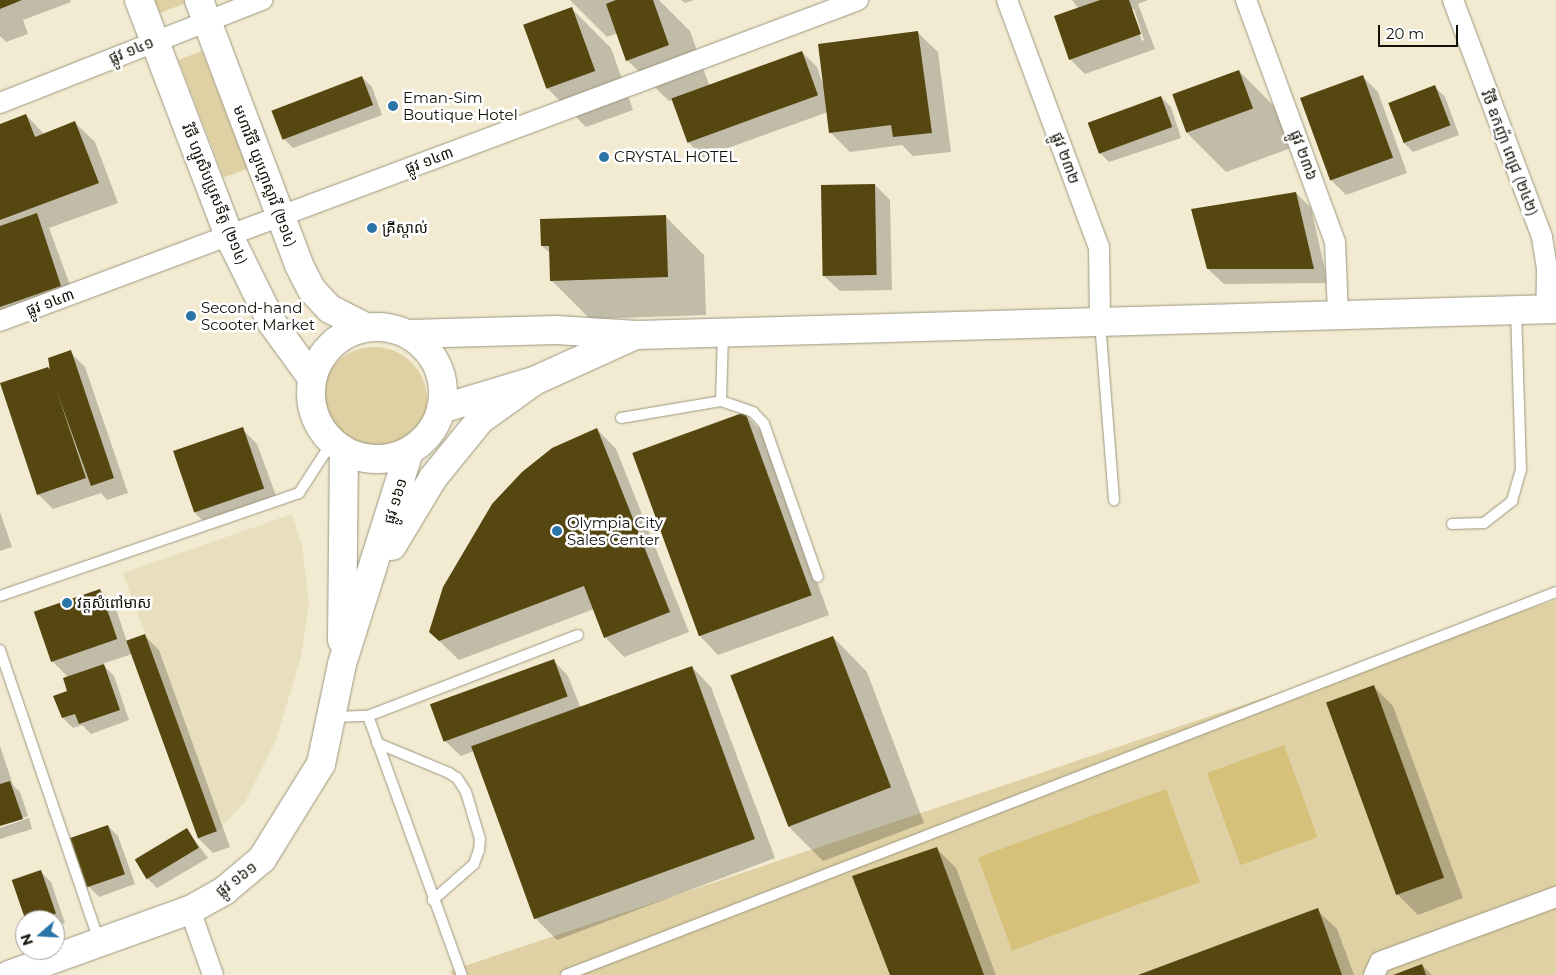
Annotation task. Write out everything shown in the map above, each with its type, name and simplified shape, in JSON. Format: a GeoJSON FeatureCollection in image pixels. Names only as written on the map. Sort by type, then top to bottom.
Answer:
{"type":"FeatureCollection","features":[{"type":"Feature","properties":{"kind":"street","name":"វិថី ហ្សូសិបប្រូសទីតូ (២១៤)"},"geometry":{"type":"LineString","coordinates":[[139,0],[229,236],[272,323],[312,378]]}},
{"type":"Feature","properties":{"kind":"street","name":"ផ្លូវ ១៤១"},"geometry":{"type":"LineString","coordinates":[[0,103],[155,41],[202,10],[262,0]]}},
{"type":"Feature","properties":{"kind":"street","name":"ផ្លូវ ១៤៣"},"geometry":{"type":"LineString","coordinates":[[0,321],[858,0]]}},
{"type":"Feature","properties":{"kind":"street","name":"ផ្លូវ ២៣២"},"geometry":{"type":"LineString","coordinates":[[1007,0],[1099,247],[1100,321]]}},
{"type":"Feature","properties":{"kind":"street","name":"ផ្លូវ ២៣៦"},"geometry":{"type":"LineString","coordinates":[[1246,0],[1335,242],[1338,315]]}},
{"type":"Feature","properties":{"kind":"street","name":"វិថី ឧកញ៉ា ពេជ្រ (២៤២)"},"geometry":{"type":"LineString","coordinates":[[1453,0],[1542,237],[1551,309]]}},
{"type":"Feature","properties":{"kind":"street","name":"មហាវិថី យូហ្គោស្លាវី (២១៤)"},"geometry":{"type":"LineString","coordinates":[[202,10],[280,216],[312,290],[330,309],[365,327]]}},
{"type":"Feature","properties":{"kind":"street"},"geometry":{"type":"LineString","coordinates":[[409,334],[556,330],[637,335],[1551,309]]}},
{"type":"Feature","properties":{"kind":"street"},"geometry":{"type":"LineString","coordinates":[[388,326],[409,334],[426,348],[438,366],[444,389],[441,409],[435,426],[424,440],[409,451],[374,460],[338,446],[313,412],[312,378],[326,349],[337,339],[365,327],[388,326]]}},
{"type":"Feature","properties":{"kind":"street"},"geometry":{"type":"LineString","coordinates":[[441,409],[534,381],[637,335]]}},
{"type":"Feature","properties":{"kind":"street"},"geometry":{"type":"LineString","coordinates":[[364,598],[433,478],[480,420],[534,381]]}},
{"type":"Feature","properties":{"kind":"street","name":"ផ្លូវ ១៦១"},"geometry":{"type":"LineString","coordinates":[[338,446],[342,664]]}},
{"type":"Feature","properties":{"kind":"street","name":"ផ្លូវ ១៦១"},"geometry":{"type":"LineString","coordinates":[[9,975],[190,910],[224,891],[262,859],[322,764],[333,717],[342,664],[409,451]]}},
{"type":"Feature","properties":{"kind":"street"},"geometry":{"type":"LineString","coordinates":[[1374,975],[1380,962],[1556,897]]}},
{"type":"Feature","properties":{"kind":"street"},"geometry":{"type":"LineString","coordinates":[[190,910],[213,975]]}},
{"type":"Feature","properties":{"kind":"lane"},"geometry":{"type":"LineString","coordinates":[[1452,524],[1484,522],[1512,501],[1521,470],[1516,311]]}},
{"type":"Feature","properties":{"kind":"lane"},"geometry":{"type":"LineString","coordinates":[[1100,321],[1114,500]]}},
{"type":"Feature","properties":{"kind":"lane"},"geometry":{"type":"LineString","coordinates":[[721,401],[723,332]]}},
{"type":"Feature","properties":{"kind":"lane"},"geometry":{"type":"LineString","coordinates":[[621,418],[721,401],[753,412],[764,424],[818,577]]}},
{"type":"Feature","properties":{"kind":"lane"},"geometry":{"type":"LineString","coordinates":[[0,596],[299,493],[338,446]]}},
{"type":"Feature","properties":{"kind":"lane"},"geometry":{"type":"LineString","coordinates":[[566,975],[1556,592]]}},
{"type":"Feature","properties":{"kind":"lane"},"geometry":{"type":"LineString","coordinates":[[333,717],[368,716],[578,634]]}},
{"type":"Feature","properties":{"kind":"lane"},"geometry":{"type":"LineString","coordinates":[[0,650],[100,942]]}},
{"type":"Feature","properties":{"kind":"lane"},"geometry":{"type":"LineString","coordinates":[[368,716],[376,743],[462,975]]}},
{"type":"Feature","properties":{"kind":"lane"},"geometry":{"type":"LineString","coordinates":[[376,743],[449,773],[457,778],[466,792],[480,839],[479,850],[474,864],[434,900]]}},
{"type":"Feature","properties":{"kind":"shaded area"},"geometry":{"type":"Polygon","coordinates":[[[155,0],[184,0],[186,3],[160,13],[155,0]]]}},
{"type":"Feature","properties":{"kind":"shaded area"},"geometry":{"type":"Polygon","coordinates":[[[202,51],[247,169],[224,178],[179,60],[202,51]]]}},
{"type":"Feature","properties":{"kind":"shaded area"},"geometry":{"type":"Polygon","coordinates":[[[374,347],[394,351],[411,363],[423,380],[427,400],[423,420],[411,437],[394,449],[374,453],[354,449],[337,437],[325,420],[321,400],[325,380],[337,363],[354,351],[374,347]]]}},
{"type":"Feature","properties":{"kind":"shaded area"},"geometry":{"type":"Polygon","coordinates":[[[292,514],[302,545],[309,602],[301,657],[276,740],[245,802],[216,832],[123,573],[292,514]]]}},
{"type":"Feature","properties":{"kind":"shaded area"},"geometry":{"type":"Polygon","coordinates":[[[1556,600],[1556,975],[452,975],[450,971],[1556,600]]]}},
{"type":"Feature","properties":{"kind":"shaded area"},"geometry":{"type":"Polygon","coordinates":[[[1284,745],[1318,837],[1240,865],[1207,773],[1284,745]]]}},
{"type":"Feature","properties":{"kind":"shaded area"},"geometry":{"type":"Polygon","coordinates":[[[1166,789],[1200,882],[1012,950],[978,857],[1166,789]]]}},
{"type":"Feature","properties":{"kind":"building"},"geometry":{"type":"Polygon","coordinates":[[[0,0],[22,0],[0,9],[0,0]]]}},
{"type":"Feature","properties":{"kind":"building"},"geometry":{"type":"Polygon","coordinates":[[[616,0],[653,0],[669,45],[626,61],[606,4],[616,0]]]}},
{"type":"Feature","properties":{"kind":"building"},"geometry":{"type":"Polygon","coordinates":[[[1100,0],[1129,0],[1141,34],[1069,60],[1054,16],[1100,0]]]}},
{"type":"Feature","properties":{"kind":"building"},"geometry":{"type":"Polygon","coordinates":[[[572,7],[595,71],[546,89],[523,25],[572,7]]]}},
{"type":"Feature","properties":{"kind":"building"},"geometry":{"type":"Polygon","coordinates":[[[918,31],[932,133],[893,137],[891,125],[829,133],[818,44],[918,31]]]}},
{"type":"Feature","properties":{"kind":"building"},"geometry":{"type":"Polygon","coordinates":[[[802,51],[818,95],[687,143],[671,99],[802,51]]]}},
{"type":"Feature","properties":{"kind":"building"},"geometry":{"type":"Polygon","coordinates":[[[1239,70],[1253,109],[1186,133],[1172,94],[1239,70]]]}},
{"type":"Feature","properties":{"kind":"building"},"geometry":{"type":"Polygon","coordinates":[[[1363,75],[1393,158],[1330,181],[1300,98],[1363,75]]]}},
{"type":"Feature","properties":{"kind":"building"},"geometry":{"type":"Polygon","coordinates":[[[362,76],[373,105],[283,140],[271,111],[362,76]]]}},
{"type":"Feature","properties":{"kind":"building"},"geometry":{"type":"Polygon","coordinates":[[[1435,85],[1450,125],[1404,143],[1388,103],[1435,85]]]}},
{"type":"Feature","properties":{"kind":"building"},"geometry":{"type":"Polygon","coordinates":[[[1161,96],[1172,127],[1099,154],[1088,123],[1161,96]]]}},
{"type":"Feature","properties":{"kind":"building"},"geometry":{"type":"Polygon","coordinates":[[[26,114],[35,137],[75,121],[99,183],[0,220],[0,124],[26,114]]]}},
{"type":"Feature","properties":{"kind":"building"},"geometry":{"type":"Polygon","coordinates":[[[875,184],[877,275],[823,276],[821,185],[875,184]]]}},
{"type":"Feature","properties":{"kind":"building"},"geometry":{"type":"Polygon","coordinates":[[[1296,192],[1314,269],[1207,269],[1191,209],[1296,192]]]}},
{"type":"Feature","properties":{"kind":"building"},"geometry":{"type":"Polygon","coordinates":[[[37,213],[61,286],[0,307],[0,226],[37,213]]]}},
{"type":"Feature","properties":{"kind":"building"},"geometry":{"type":"Polygon","coordinates":[[[666,215],[668,277],[550,281],[549,246],[541,246],[540,219],[666,215]]]}},
{"type":"Feature","properties":{"kind":"building"},"geometry":{"type":"Polygon","coordinates":[[[71,350],[114,478],[91,486],[57,392],[86,478],[37,495],[0,383],[48,367],[50,370],[48,358],[71,350]]]}},
{"type":"Feature","properties":{"kind":"building"},"geometry":{"type":"Polygon","coordinates":[[[745,412],[812,595],[699,636],[632,453],[745,412]]]}},
{"type":"Feature","properties":{"kind":"building"},"geometry":{"type":"Polygon","coordinates":[[[243,427],[264,488],[194,513],[173,451],[243,427]]]}},
{"type":"Feature","properties":{"kind":"building","name":"Olympia City Sales Center"},"geometry":{"type":"Polygon","coordinates":[[[597,428],[670,612],[604,638],[584,586],[439,641],[429,632],[443,587],[492,504],[522,472],[552,448],[597,428]]]}},
{"type":"Feature","properties":{"kind":"building"},"geometry":{"type":"Polygon","coordinates":[[[100,589],[117,639],[51,662],[34,612],[100,589]]]}},
{"type":"Feature","properties":{"kind":"building"},"geometry":{"type":"Polygon","coordinates":[[[145,634],[217,831],[198,838],[126,641],[145,634]]]}},
{"type":"Feature","properties":{"kind":"building"},"geometry":{"type":"Polygon","coordinates":[[[833,636],[891,787],[788,827],[730,675],[833,636]]]}},
{"type":"Feature","properties":{"kind":"building"},"geometry":{"type":"Polygon","coordinates":[[[554,659],[568,697],[444,742],[430,704],[554,659]]]}},
{"type":"Feature","properties":{"kind":"building"},"geometry":{"type":"Polygon","coordinates":[[[104,664],[120,710],[79,724],[75,714],[62,718],[53,696],[67,691],[63,678],[104,664]]]}},
{"type":"Feature","properties":{"kind":"building"},"geometry":{"type":"Polygon","coordinates":[[[692,666],[755,839],[534,919],[471,746],[692,666]]]}},
{"type":"Feature","properties":{"kind":"building"},"geometry":{"type":"Polygon","coordinates":[[[1374,685],[1444,878],[1396,895],[1326,702],[1374,685]]]}},
{"type":"Feature","properties":{"kind":"building"},"geometry":{"type":"Polygon","coordinates":[[[10,781],[23,819],[0,826],[0,784],[10,781]]]}},
{"type":"Feature","properties":{"kind":"building"},"geometry":{"type":"Polygon","coordinates":[[[108,825],[125,874],[87,887],[70,838],[108,825]]]}},
{"type":"Feature","properties":{"kind":"building"},"geometry":{"type":"Polygon","coordinates":[[[187,828],[199,848],[147,879],[135,859],[187,828]]]}},
{"type":"Feature","properties":{"kind":"building"},"geometry":{"type":"Polygon","coordinates":[[[937,847],[984,975],[890,975],[852,876],[937,847]]]}},
{"type":"Feature","properties":{"kind":"building"},"geometry":{"type":"Polygon","coordinates":[[[41,870],[55,910],[22,910],[12,880],[41,870]]]}},
{"type":"Feature","properties":{"kind":"building"},"geometry":{"type":"Polygon","coordinates":[[[1318,908],[1342,975],[1138,975],[1318,908]]]}},
{"type":"Feature","properties":{"kind":"building"},"geometry":{"type":"Polygon","coordinates":[[[1422,964],[1426,975],[1393,975],[1422,964]]]}},
{"type":"Feature","properties":{"kind":"place","name":"Eman-Sim Boutique Hotel"},"geometry":{"type":"Point","coordinates":[393,106]}},
{"type":"Feature","properties":{"kind":"place","name":"CRYSTAL HOTEL"},"geometry":{"type":"Point","coordinates":[604,157]}},
{"type":"Feature","properties":{"kind":"place","name":"គ្រីស្តាល់"},"geometry":{"type":"Point","coordinates":[372,228]}},
{"type":"Feature","properties":{"kind":"place","name":"Second-hand Scooter Market"},"geometry":{"type":"Point","coordinates":[191,316]}},
{"type":"Feature","properties":{"kind":"place","name":"Olympia City Sales Center"},"geometry":{"type":"Point","coordinates":[557,531]}},
{"type":"Feature","properties":{"kind":"place","name":"វត្តសំពៅមាស"},"geometry":{"type":"Point","coordinates":[67,603]}}]}
